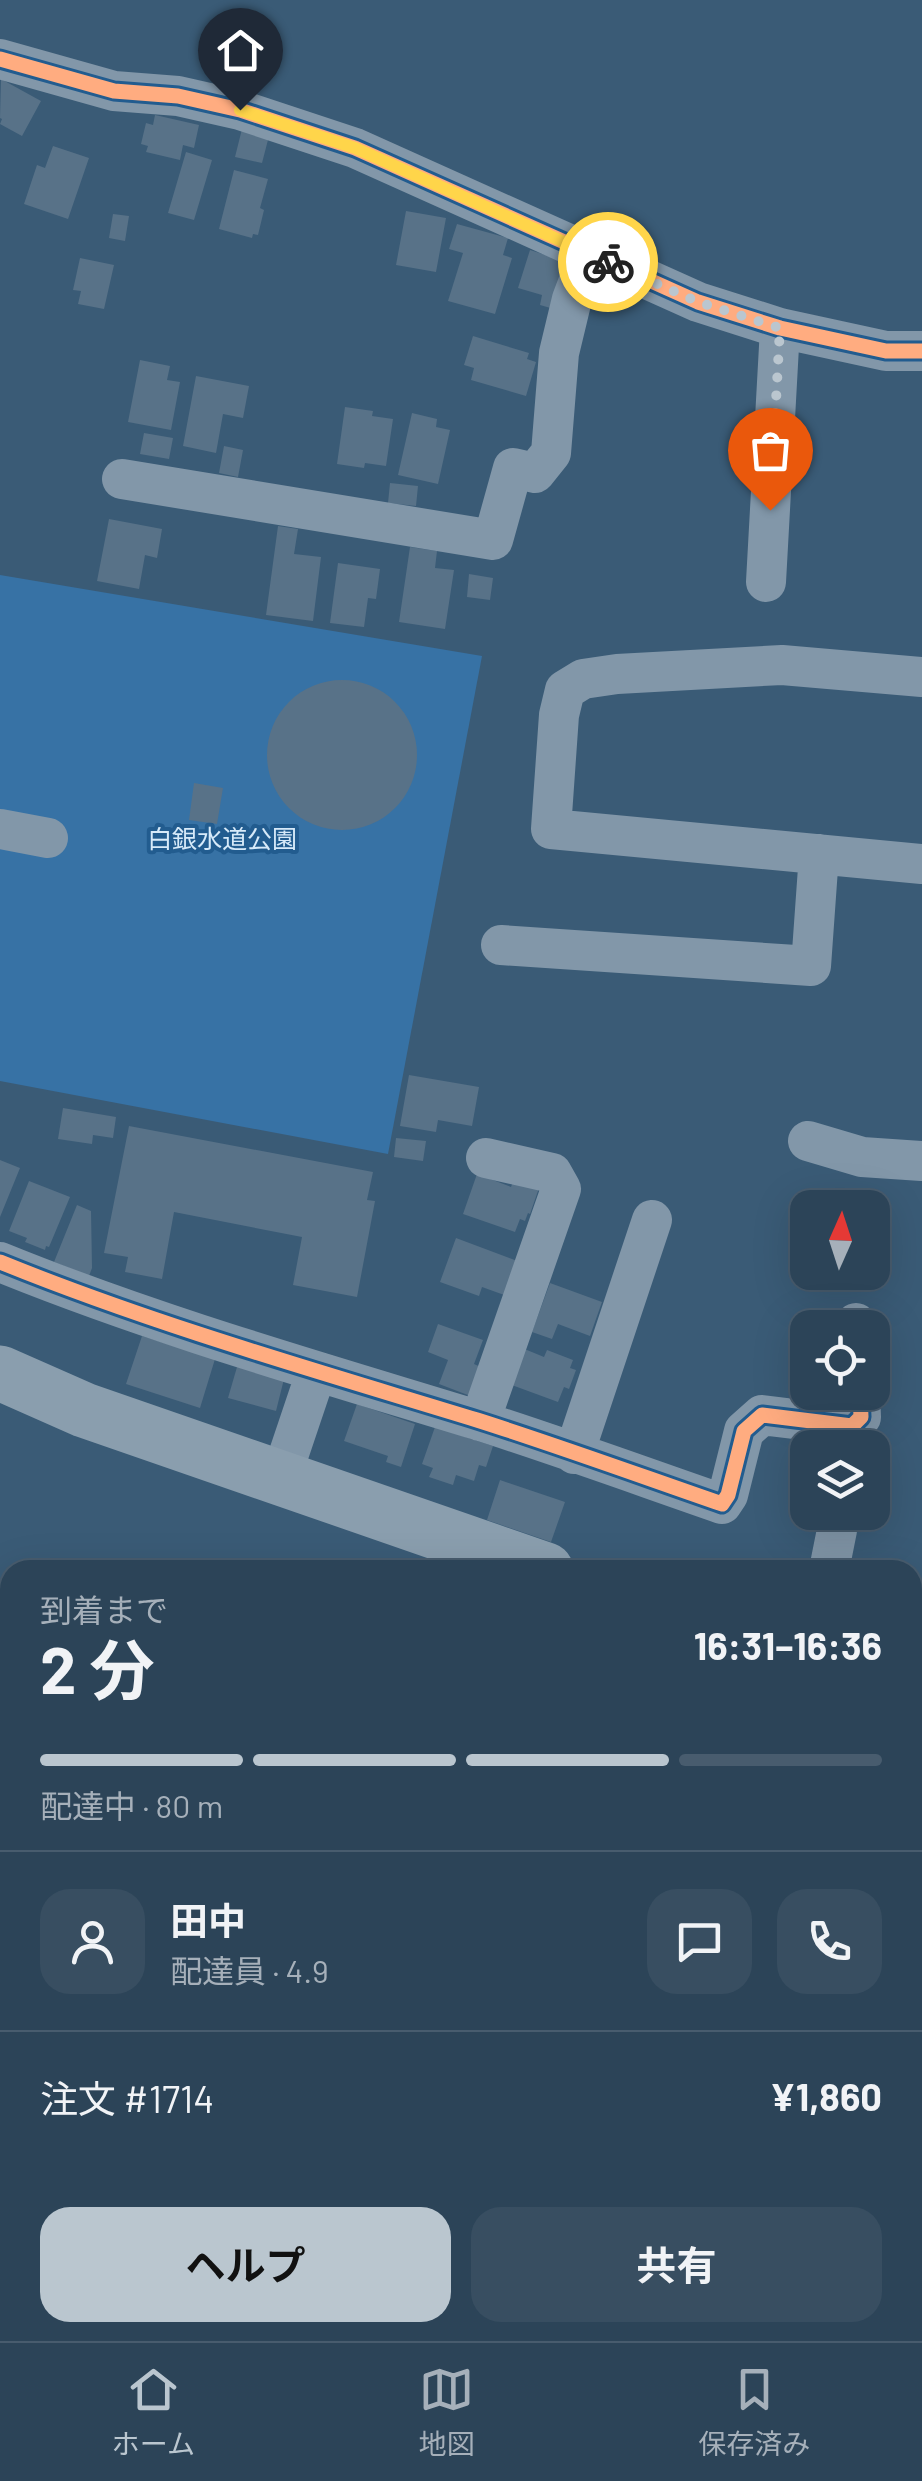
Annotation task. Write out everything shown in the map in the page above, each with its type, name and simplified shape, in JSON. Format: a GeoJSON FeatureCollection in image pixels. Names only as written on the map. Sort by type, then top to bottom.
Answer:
{"type":"FeatureCollection","features":[{"type":"Feature","properties":{"kind":"street"},"geometry":{"type":"LineString","coordinates":[[0,59],[114,90],[178,96],[240,110],[355,148],[698,302],[780,328],[886,351],[922,351]]}},
{"type":"Feature","properties":{"kind":"street"},"geometry":{"type":"LineString","coordinates":[[122,478],[493,540],[513,468],[535,473],[551,452],[560,353],[572,300],[590,254]]}},
{"type":"Feature","properties":{"kind":"street"},"geometry":{"type":"LineString","coordinates":[[766,582],[780,328]]}},
{"type":"Feature","properties":{"kind":"street"},"geometry":{"type":"LineString","coordinates":[[922,677],[782,665],[582,678],[565,690],[559,715],[551,830],[922,864]]}},
{"type":"Feature","properties":{"kind":"street"},"geometry":{"type":"LineString","coordinates":[[0,829],[48,838]]}},
{"type":"Feature","properties":{"kind":"street"},"geometry":{"type":"LineString","coordinates":[[501,945],[812,966],[818,854]]}},
{"type":"Feature","properties":{"kind":"street"},"geometry":{"type":"LineString","coordinates":[[808,1142],[862,1157],[922,1161]]}},
{"type":"Feature","properties":{"kind":"street"},"geometry":{"type":"LineString","coordinates":[[480,1421],[562,1188],[552,1172],[486,1158]]}},
{"type":"Feature","properties":{"kind":"street"},"geometry":{"type":"LineString","coordinates":[[574,1454],[652,1220]]}},
{"type":"Feature","properties":{"kind":"street"},"geometry":{"type":"LineString","coordinates":[[0,1262],[72,1291],[316,1373],[480,1421],[722,1504],[728,1495],[744,1431],[762,1415],[852,1426],[861,1417],[861,1410]]}},
{"type":"Feature","properties":{"kind":"street"},"geometry":{"type":"LineString","coordinates":[[0,1372],[84,1410],[517,1560]]}},
{"type":"Feature","properties":{"kind":"street"},"geometry":{"type":"LineString","coordinates":[[280,1477],[316,1373]]}},
{"type":"Feature","properties":{"kind":"street"},"geometry":{"type":"LineString","coordinates":[[831,1560],[837,1530]]}},
{"type":"Feature","properties":{"kind":"green space","name":"白銀水道公園"},"geometry":{"type":"Polygon","coordinates":[[[0,575],[482,656],[388,1154],[0,1081],[0,575]]]}},
{"type":"Feature","properties":{"kind":"building"},"geometry":{"type":"Polygon","coordinates":[[[1,79],[41,101],[22,136],[0,124],[1,79]]]}},
{"type":"Feature","properties":{"kind":"building"},"geometry":{"type":"Polygon","coordinates":[[[155,115],[199,125],[194,148],[183,145],[180,160],[146,152],[148,146],[141,144],[146,123],[153,125],[155,115]]]}},
{"type":"Feature","properties":{"kind":"building"},"geometry":{"type":"Polygon","coordinates":[[[242,129],[269,136],[262,163],[235,157],[242,129]]]}},
{"type":"Feature","properties":{"kind":"building"},"geometry":{"type":"Polygon","coordinates":[[[53,146],[89,158],[68,219],[24,204],[37,165],[45,168],[53,146]]]}},
{"type":"Feature","properties":{"kind":"building"},"geometry":{"type":"Polygon","coordinates":[[[186,152],[212,160],[194,220],[168,213],[186,152]]]}},
{"type":"Feature","properties":{"kind":"building"},"geometry":{"type":"Polygon","coordinates":[[[234,170],[268,179],[258,235],[253,234],[252,238],[219,229],[234,170]]]}},
{"type":"Feature","properties":{"kind":"building"},"geometry":{"type":"Polygon","coordinates":[[[406,211],[446,218],[436,272],[396,265],[406,211]]]}},
{"type":"Feature","properties":{"kind":"building"},"geometry":{"type":"Polygon","coordinates":[[[113,214],[129,216],[125,241],[109,238],[113,214]]]}},
{"type":"Feature","properties":{"kind":"building"},"geometry":{"type":"Polygon","coordinates":[[[457,224],[508,238],[503,255],[512,258],[495,314],[448,301],[463,253],[449,249],[457,224]]]}},
{"type":"Feature","properties":{"kind":"building"},"geometry":{"type":"Polygon","coordinates":[[[530,250],[568,262],[554,309],[540,305],[542,295],[518,288],[530,250]]]}},
{"type":"Feature","properties":{"kind":"building"},"geometry":{"type":"Polygon","coordinates":[[[80,258],[114,265],[104,309],[78,304],[81,291],[73,290],[80,258]]]}},
{"type":"Feature","properties":{"kind":"building"},"geometry":{"type":"Polygon","coordinates":[[[473,336],[529,353],[527,359],[536,362],[526,396],[471,380],[474,368],[464,365],[473,336]]]}},
{"type":"Feature","properties":{"kind":"building"},"geometry":{"type":"Polygon","coordinates":[[[140,360],[170,366],[167,380],[180,382],[171,430],[128,422],[140,360]]]}},
{"type":"Feature","properties":{"kind":"building"},"geometry":{"type":"Polygon","coordinates":[[[196,376],[249,386],[243,418],[223,414],[216,453],[183,446],[196,376]]]}},
{"type":"Feature","properties":{"kind":"building"},"geometry":{"type":"Polygon","coordinates":[[[345,407],[393,419],[386,466],[337,464],[345,407]]]}},
{"type":"Feature","properties":{"kind":"building"},"geometry":{"type":"Polygon","coordinates":[[[412,413],[437,419],[436,427],[450,430],[438,484],[398,475],[412,413]]]}},
{"type":"Feature","properties":{"kind":"building"},"geometry":{"type":"Polygon","coordinates":[[[144,433],[173,438],[169,459],[140,454],[144,433]]]}},
{"type":"Feature","properties":{"kind":"building"},"geometry":{"type":"Polygon","coordinates":[[[224,446],[243,450],[238,477],[219,473],[224,446]]]}},
{"type":"Feature","properties":{"kind":"building"},"geometry":{"type":"Polygon","coordinates":[[[390,483],[418,486],[416,506],[388,503],[390,483]]]}},
{"type":"Feature","properties":{"kind":"building"},"geometry":{"type":"Polygon","coordinates":[[[109,519],[162,529],[157,558],[145,555],[139,589],[97,581],[109,519]]]}},
{"type":"Feature","properties":{"kind":"building"},"geometry":{"type":"Polygon","coordinates":[[[278,526],[298,529],[294,554],[321,557],[313,621],[266,615],[278,526]]]}},
{"type":"Feature","properties":{"kind":"building"},"geometry":{"type":"Polygon","coordinates":[[[410,547],[437,551],[435,568],[454,570],[445,629],[399,622],[410,547]]]}},
{"type":"Feature","properties":{"kind":"building"},"geometry":{"type":"Polygon","coordinates":[[[338,563],[380,569],[376,599],[368,598],[364,627],[330,623],[338,563]]]}},
{"type":"Feature","properties":{"kind":"building"},"geometry":{"type":"Polygon","coordinates":[[[469,574],[493,578],[490,600],[467,597],[469,574]]]}},
{"type":"Feature","properties":{"kind":"building"},"geometry":{"type":"Polygon","coordinates":[[[342,680],[371,686],[395,702],[411,726],[417,755],[411,784],[395,808],[371,824],[342,830],[313,824],[289,808],[273,784],[267,755],[273,726],[289,702],[313,686],[342,680]]]}},
{"type":"Feature","properties":{"kind":"building"},"geometry":{"type":"Polygon","coordinates":[[[194,783],[223,788],[217,824],[189,820],[194,783]]]}},
{"type":"Feature","properties":{"kind":"building"},"geometry":{"type":"Polygon","coordinates":[[[409,1075],[479,1087],[472,1126],[438,1120],[436,1132],[400,1126],[409,1075]]]}},
{"type":"Feature","properties":{"kind":"building"},"geometry":{"type":"Polygon","coordinates":[[[63,1108],[116,1117],[113,1138],[93,1135],[92,1144],[58,1139],[63,1108]]]}},
{"type":"Feature","properties":{"kind":"building"},"geometry":{"type":"Polygon","coordinates":[[[129,1126],[373,1172],[367,1200],[375,1201],[357,1297],[293,1285],[302,1237],[174,1212],[162,1279],[125,1272],[128,1257],[104,1253],[129,1126]]]}},
{"type":"Feature","properties":{"kind":"building"},"geometry":{"type":"Polygon","coordinates":[[[396,1138],[426,1141],[423,1161],[394,1157],[396,1138]]]}},
{"type":"Feature","properties":{"kind":"building"},"geometry":{"type":"Polygon","coordinates":[[[0,1160],[20,1168],[0,1217],[0,1160]]]}},
{"type":"Feature","properties":{"kind":"building"},"geometry":{"type":"Polygon","coordinates":[[[477,1174],[511,1187],[514,1179],[539,1188],[530,1214],[525,1221],[520,1219],[515,1232],[463,1214],[477,1174]]]}},
{"type":"Feature","properties":{"kind":"building"},"geometry":{"type":"Polygon","coordinates":[[[29,1181],[70,1197],[45,1250],[9,1231],[29,1181]]]}},
{"type":"Feature","properties":{"kind":"building"},"geometry":{"type":"Polygon","coordinates":[[[77,1205],[91,1211],[89,1276],[54,1262],[77,1205]]]}},
{"type":"Feature","properties":{"kind":"building"},"geometry":{"type":"Polygon","coordinates":[[[456,1238],[520,1262],[507,1296],[482,1287],[479,1296],[440,1282],[456,1238]]]}},
{"type":"Feature","properties":{"kind":"building"},"geometry":{"type":"Polygon","coordinates":[[[550,1283],[602,1302],[590,1336],[558,1324],[552,1339],[532,1332],[550,1283]]]}},
{"type":"Feature","properties":{"kind":"building"},"geometry":{"type":"Polygon","coordinates":[[[438,1324],[483,1340],[474,1364],[483,1368],[473,1397],[439,1384],[448,1360],[428,1352],[438,1324]]]}},
{"type":"Feature","properties":{"kind":"building"},"geometry":{"type":"Polygon","coordinates":[[[142,1336],[215,1359],[200,1408],[126,1384],[142,1336]]]}},
{"type":"Feature","properties":{"kind":"building"},"geometry":{"type":"Polygon","coordinates":[[[522,1348],[544,1357],[547,1350],[573,1360],[570,1368],[576,1370],[569,1389],[564,1387],[558,1402],[509,1384],[522,1348]]]}},
{"type":"Feature","properties":{"kind":"building"},"geometry":{"type":"Polygon","coordinates":[[[237,1367],[284,1379],[276,1411],[228,1398],[237,1367]]]}},
{"type":"Feature","properties":{"kind":"building"},"geometry":{"type":"Polygon","coordinates":[[[357,1404],[415,1424],[401,1467],[386,1462],[388,1456],[344,1441],[357,1404]]]}},
{"type":"Feature","properties":{"kind":"building"},"geometry":{"type":"Polygon","coordinates":[[[435,1427],[493,1446],[486,1467],[479,1465],[474,1481],[456,1475],[453,1485],[429,1477],[433,1468],[422,1464],[435,1427]]]}},
{"type":"Feature","properties":{"kind":"building"},"geometry":{"type":"Polygon","coordinates":[[[500,1480],[565,1502],[551,1542],[487,1520],[500,1480]]]}},
{"type":"Feature","properties":{"kind":"cycle path"},"geometry":{"type":"LineString","coordinates":[[0,59],[114,91],[178,96],[240,110],[355,148],[698,302],[780,328],[886,351],[922,351]]}},
{"type":"Feature","properties":{"kind":"cycle path"},"geometry":{"type":"LineString","coordinates":[[0,1262],[177,1327],[508,1430],[722,1504],[728,1495],[744,1431],[762,1415],[852,1426],[861,1417],[861,1410]]}},
{"type":"Feature","properties":{"kind":"way so far"},"geometry":{"type":"LineString","coordinates":[[608,262],[698,302],[780,328],[770,510]]}},
{"type":"Feature","properties":{"kind":"route"},"geometry":{"type":"LineString","coordinates":[[240,110],[355,148],[608,262]]}}]}
